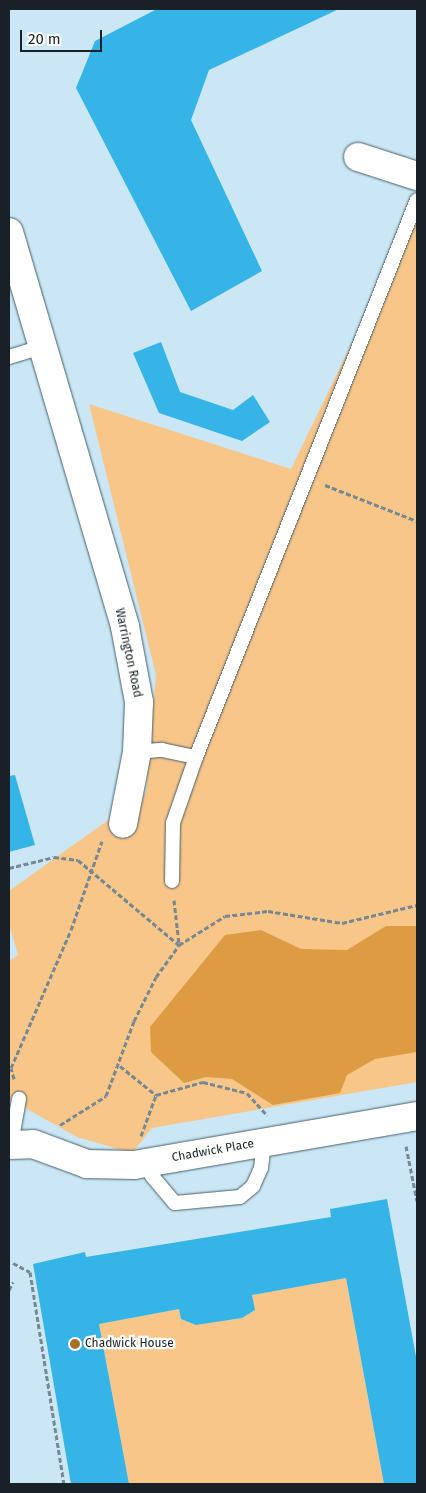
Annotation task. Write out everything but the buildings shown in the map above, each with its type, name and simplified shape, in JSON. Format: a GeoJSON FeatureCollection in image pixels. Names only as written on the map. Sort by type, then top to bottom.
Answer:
{"type":"FeatureCollection","features":[{"type":"Feature","properties":{"kind":"street"},"geometry":{"type":"LineString","coordinates":[[358,156],[417,176]]}},
{"type":"Feature","properties":{"kind":"street","name":"Warrington Road"},"geometry":{"type":"LineString","coordinates":[[9,232],[41,348],[125,627],[139,702],[138,752],[123,824]]}},
{"type":"Feature","properties":{"kind":"street","name":"Chadwick Place"},"geometry":{"type":"LineString","coordinates":[[10,1144],[42,1147],[87,1164],[149,1162],[409,1117]]}},
{"type":"Feature","properties":{"kind":"lane"},"geometry":{"type":"LineString","coordinates":[[172,881],[173,823],[196,757],[417,200]]}},
{"type":"Feature","properties":{"kind":"lane"},"geometry":{"type":"LineString","coordinates":[[9,357],[41,348]]}},
{"type":"Feature","properties":{"kind":"lane"},"geometry":{"type":"LineString","coordinates":[[138,752],[162,750],[196,757]]}},
{"type":"Feature","properties":{"kind":"lane"},"geometry":{"type":"LineString","coordinates":[[10,1144],[19,1099]]}},
{"type":"Feature","properties":{"kind":"lane"},"geometry":{"type":"LineString","coordinates":[[149,1162],[152,1176],[174,1203],[240,1197],[253,1186],[277,1140]]}},
{"type":"Feature","properties":{"kind":"path"},"geometry":{"type":"LineString","coordinates":[[308,478],[417,521]]}},
{"type":"Feature","properties":{"kind":"path"},"geometry":{"type":"LineString","coordinates":[[19,1099],[11,1068],[71,930],[105,830],[123,824]]}},
{"type":"Feature","properties":{"kind":"path"},"geometry":{"type":"LineString","coordinates":[[9,868],[54,857],[92,868],[179,945]]}},
{"type":"Feature","properties":{"kind":"path"},"geometry":{"type":"LineString","coordinates":[[172,881],[179,945]]}},
{"type":"Feature","properties":{"kind":"path"},"geometry":{"type":"LineString","coordinates":[[42,1147],[59,1126],[106,1096],[120,1066],[134,1021],[179,945],[225,916],[268,911],[342,924],[417,905]]}},
{"type":"Feature","properties":{"kind":"path"},"geometry":{"type":"LineString","coordinates":[[120,1066],[156,1095]]}},
{"type":"Feature","properties":{"kind":"path"},"geometry":{"type":"LineString","coordinates":[[156,1095],[203,1082],[247,1093],[277,1140]]}},
{"type":"Feature","properties":{"kind":"path"},"geometry":{"type":"LineString","coordinates":[[149,1162],[140,1140],[156,1095]]}},
{"type":"Feature","properties":{"kind":"path"},"geometry":{"type":"LineString","coordinates":[[409,1117],[417,1201]]}},
{"type":"Feature","properties":{"kind":"path"},"geometry":{"type":"LineString","coordinates":[[13,1263],[30,1272],[64,1484]]}},
{"type":"Feature","properties":{"kind":"path"},"geometry":{"type":"LineString","coordinates":[[9,1290],[13,1282]]}},
{"type":"Feature","properties":{"kind":"shaded area"},"geometry":{"type":"Polygon","coordinates":[[[417,208],[417,1082],[152,1128],[132,1153],[77,1137],[9,1099],[9,961],[18,955],[9,924],[9,891],[146,793],[156,675],[89,404],[291,469],[417,208]]]}},
{"type":"Feature","properties":{"kind":"shaded area"},"geometry":{"type":"Polygon","coordinates":[[[386,926],[417,926],[417,1052],[375,1059],[347,1075],[340,1093],[273,1105],[232,1079],[206,1077],[184,1083],[151,1052],[150,1027],[225,935],[261,930],[301,949],[347,950],[386,926]]]}},
{"type":"Feature","properties":{"kind":"shaded area"},"geometry":{"type":"Polygon","coordinates":[[[346,1278],[384,1484],[129,1484],[99,1324],[179,1309],[181,1319],[196,1325],[242,1318],[255,1310],[252,1295],[346,1278]]]}},
{"type":"Feature","properties":{"kind":"place","name":"Chadwick House"},"geometry":{"type":"Point","coordinates":[75,1344]}}]}
